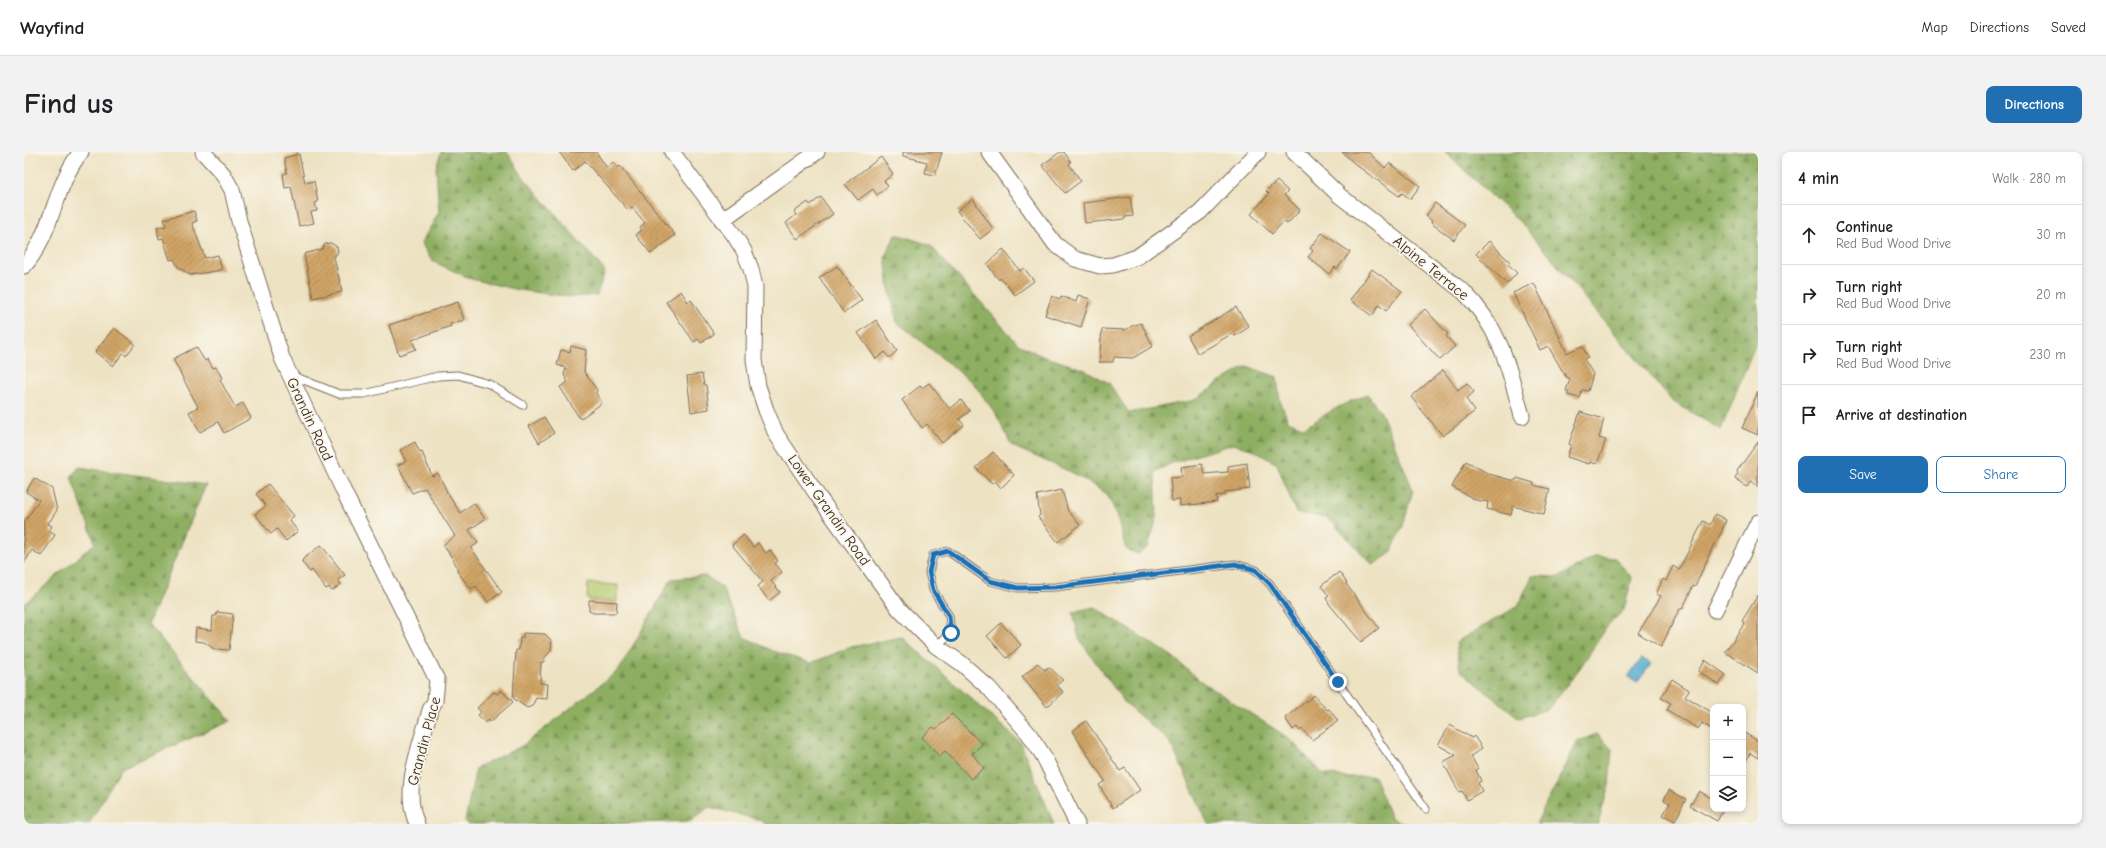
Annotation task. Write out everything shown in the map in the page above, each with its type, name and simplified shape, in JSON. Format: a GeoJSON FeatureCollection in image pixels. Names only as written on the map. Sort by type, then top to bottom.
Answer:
{"type":"FeatureCollection","features":[{"type":"Feature","properties":{"kind":"street"},"geometry":{"type":"LineString","coordinates":[[24,266],[39,245],[68,173],[81,152]]}},
{"type":"Feature","properties":{"kind":"street","name":"Grandin Road"},"geometry":{"type":"LineString","coordinates":[[203,152],[223,174],[232,190],[239,221],[270,322],[289,374],[344,492],[437,680]]}},
{"type":"Feature","properties":{"kind":"street","name":"Lower Grandin Road"},"geometry":{"type":"LineString","coordinates":[[672,152],[741,246],[751,269],[755,287],[754,360],[760,392],[776,434],[818,496],[899,609],[936,646],[967,668],[1010,710],[1043,755],[1077,824]]}},
{"type":"Feature","properties":{"kind":"street"},"geometry":{"type":"LineString","coordinates":[[722,220],[817,152]]}},
{"type":"Feature","properties":{"kind":"street"},"geometry":{"type":"LineString","coordinates":[[989,152],[1055,244],[1075,259],[1100,266],[1113,265],[1137,257],[1182,225],[1213,200],[1258,152]]}},
{"type":"Feature","properties":{"kind":"street","name":"Alpine Terrace"},"geometry":{"type":"LineString","coordinates":[[1294,152],[1340,196],[1464,292],[1477,305],[1488,320],[1504,353],[1522,416]]}},
{"type":"Feature","properties":{"kind":"street"},"geometry":{"type":"LineString","coordinates":[[1716,610],[1758,522]]}},
{"type":"Feature","properties":{"kind":"street","name":"Grandin Place"},"geometry":{"type":"LineString","coordinates":[[417,824],[411,806],[412,780],[430,710],[435,701],[437,680]]}},
{"type":"Feature","properties":{"kind":"lane"},"geometry":{"type":"LineString","coordinates":[[289,374],[339,394],[364,394],[438,376],[458,375],[489,384],[522,405]]}},
{"type":"Feature","properties":{"kind":"lane"},"geometry":{"type":"LineString","coordinates":[[936,646],[951,633],[949,616],[933,590],[929,572],[933,555],[948,551],[990,581],[1018,588],[1055,587],[1235,564],[1256,570],[1270,584],[1426,809]]}},
{"type":"Feature","properties":{"kind":"green space"},"geometry":{"type":"Polygon","coordinates":[[[441,152],[507,152],[524,178],[605,271],[597,295],[572,297],[518,290],[471,279],[432,261],[421,243],[439,212],[436,168],[441,152]]]}},
{"type":"Feature","properties":{"kind":"green space"},"geometry":{"type":"Polygon","coordinates":[[[1445,152],[1758,152],[1758,338],[1721,430],[1672,401],[1522,224],[1445,152]]]}},
{"type":"Feature","properties":{"kind":"green space"},"geometry":{"type":"Polygon","coordinates":[[[896,234],[930,245],[1018,344],[1042,356],[1083,369],[1109,383],[1129,413],[1195,400],[1220,382],[1247,366],[1277,377],[1280,400],[1288,421],[1305,428],[1335,409],[1368,395],[1381,412],[1413,490],[1403,526],[1391,553],[1373,565],[1328,518],[1296,513],[1277,464],[1251,449],[1233,444],[1172,463],[1155,472],[1157,517],[1148,547],[1138,554],[1126,549],[1116,513],[1107,494],[1073,473],[1012,446],[996,414],[973,383],[897,322],[889,288],[885,256],[896,234]]]}},
{"type":"Feature","properties":{"kind":"green space"},"geometry":{"type":"Polygon","coordinates":[[[79,467],[206,485],[148,624],[231,721],[121,768],[89,824],[24,824],[24,604],[95,543],[71,477],[79,467]]]}},
{"type":"Feature","properties":{"kind":"green space"},"geometry":{"type":"Polygon","coordinates":[[[1596,556],[1615,558],[1632,578],[1624,610],[1607,627],[1580,668],[1548,709],[1519,718],[1460,670],[1456,642],[1518,606],[1532,576],[1559,577],[1596,556]]]}},
{"type":"Feature","properties":{"kind":"green space"},"geometry":{"type":"Polygon","coordinates":[[[705,576],[722,587],[744,637],[773,651],[811,663],[851,647],[902,637],[1020,742],[1054,824],[765,824],[760,820],[709,807],[691,821],[599,824],[467,824],[465,820],[476,768],[522,746],[619,670],[671,579],[705,576]]]}},
{"type":"Feature","properties":{"kind":"green space"},"geometry":{"type":"Polygon","coordinates":[[[588,583],[618,585],[617,601],[587,599],[588,583]]]}},
{"type":"Feature","properties":{"kind":"green space"},"geometry":{"type":"Polygon","coordinates":[[[1094,607],[1172,656],[1199,680],[1290,739],[1323,774],[1345,777],[1374,776],[1391,818],[1407,824],[1208,824],[1170,742],[1125,703],[1079,639],[1073,612],[1094,607]]]}},
{"type":"Feature","properties":{"kind":"green space"},"geometry":{"type":"Polygon","coordinates":[[[1597,734],[1612,749],[1609,785],[1598,824],[1536,824],[1578,741],[1597,734]]]}},
{"type":"Feature","properties":{"kind":"water"},"geometry":{"type":"Polygon","coordinates":[[[1642,658],[1651,664],[1637,683],[1628,677],[1642,658]]]}},
{"type":"Feature","properties":{"kind":"building"},"geometry":{"type":"Polygon","coordinates":[[[559,152],[596,152],[607,168],[613,162],[618,168],[620,166],[675,235],[651,254],[636,235],[642,230],[640,227],[645,223],[632,207],[628,210],[585,161],[573,171],[559,152]]]}},
{"type":"Feature","properties":{"kind":"building"},"geometry":{"type":"Polygon","coordinates":[[[903,152],[942,152],[935,175],[925,173],[927,162],[903,156],[903,152]]]}},
{"type":"Feature","properties":{"kind":"building"},"geometry":{"type":"Polygon","coordinates":[[[1060,152],[1064,152],[1071,162],[1069,164],[1081,181],[1065,193],[1042,165],[1060,152]]]}},
{"type":"Feature","properties":{"kind":"building"},"geometry":{"type":"Polygon","coordinates":[[[1342,152],[1368,152],[1385,168],[1389,163],[1420,186],[1410,199],[1402,193],[1399,196],[1356,165],[1342,152]]]}},
{"type":"Feature","properties":{"kind":"building"},"geometry":{"type":"Polygon","coordinates":[[[299,154],[305,183],[314,181],[318,202],[315,203],[317,211],[311,212],[314,223],[299,226],[291,187],[285,188],[283,174],[287,173],[284,158],[299,154]]]}},
{"type":"Feature","properties":{"kind":"building"},"geometry":{"type":"Polygon","coordinates":[[[881,157],[893,174],[884,181],[888,186],[877,195],[873,189],[858,200],[845,184],[881,157]]]}},
{"type":"Feature","properties":{"kind":"building"},"geometry":{"type":"Polygon","coordinates":[[[1277,181],[1288,191],[1284,195],[1300,210],[1287,224],[1284,221],[1272,234],[1251,214],[1269,194],[1266,191],[1277,181]]]}},
{"type":"Feature","properties":{"kind":"building"},"geometry":{"type":"Polygon","coordinates":[[[821,197],[833,214],[797,239],[786,223],[796,215],[794,212],[808,202],[810,205],[821,197]]]}},
{"type":"Feature","properties":{"kind":"building"},"geometry":{"type":"Polygon","coordinates":[[[1130,197],[1133,216],[1125,217],[1125,219],[1085,223],[1083,203],[1130,197]]]}},
{"type":"Feature","properties":{"kind":"building"},"geometry":{"type":"Polygon","coordinates":[[[973,199],[993,229],[980,239],[957,211],[973,199]]]}},
{"type":"Feature","properties":{"kind":"building"},"geometry":{"type":"Polygon","coordinates":[[[1435,203],[1465,225],[1454,240],[1431,223],[1432,221],[1426,216],[1435,203]]]}},
{"type":"Feature","properties":{"kind":"building"},"geometry":{"type":"Polygon","coordinates":[[[194,211],[197,221],[192,223],[205,258],[218,255],[222,270],[190,275],[178,267],[174,259],[170,260],[163,238],[159,239],[157,228],[166,226],[164,219],[194,211]]]}},
{"type":"Feature","properties":{"kind":"building"},"geometry":{"type":"Polygon","coordinates":[[[1322,233],[1350,252],[1337,269],[1335,267],[1329,274],[1308,257],[1313,251],[1310,248],[1322,233]]]}},
{"type":"Feature","properties":{"kind":"building"},"geometry":{"type":"Polygon","coordinates":[[[1489,241],[1510,262],[1508,264],[1517,273],[1507,284],[1476,254],[1489,241]]]}},
{"type":"Feature","properties":{"kind":"building"},"geometry":{"type":"Polygon","coordinates":[[[331,243],[337,247],[338,252],[334,257],[342,292],[313,298],[304,254],[322,249],[325,244],[331,243]]]}},
{"type":"Feature","properties":{"kind":"building"},"geometry":{"type":"Polygon","coordinates":[[[1003,249],[1020,271],[1024,268],[1034,281],[1015,295],[1000,278],[999,280],[987,264],[1003,249]]]}},
{"type":"Feature","properties":{"kind":"building"},"geometry":{"type":"Polygon","coordinates":[[[837,266],[862,300],[844,313],[819,278],[837,266]]]}},
{"type":"Feature","properties":{"kind":"building"},"geometry":{"type":"Polygon","coordinates":[[[1372,269],[1402,291],[1386,311],[1379,305],[1372,316],[1350,300],[1372,269]]]}},
{"type":"Feature","properties":{"kind":"building"},"geometry":{"type":"Polygon","coordinates":[[[1534,283],[1567,353],[1582,346],[1588,357],[1584,359],[1593,374],[1588,391],[1582,390],[1580,398],[1567,395],[1569,392],[1566,391],[1570,379],[1566,377],[1548,346],[1540,350],[1513,293],[1534,283]]]}},
{"type":"Feature","properties":{"kind":"building"},"geometry":{"type":"Polygon","coordinates":[[[681,291],[688,302],[691,300],[714,334],[701,343],[698,339],[694,342],[666,302],[681,291]]]}},
{"type":"Feature","properties":{"kind":"building"},"geometry":{"type":"Polygon","coordinates":[[[1078,295],[1090,299],[1081,327],[1045,315],[1052,296],[1060,299],[1061,296],[1076,302],[1078,295]]]}},
{"type":"Feature","properties":{"kind":"building"},"geometry":{"type":"Polygon","coordinates":[[[458,302],[464,320],[450,324],[451,326],[412,340],[416,349],[399,355],[389,325],[458,302]]]}},
{"type":"Feature","properties":{"kind":"building"},"geometry":{"type":"Polygon","coordinates":[[[1236,307],[1249,327],[1235,336],[1233,333],[1198,354],[1188,336],[1236,307]]]}},
{"type":"Feature","properties":{"kind":"building"},"geometry":{"type":"Polygon","coordinates":[[[1425,309],[1448,334],[1446,336],[1455,346],[1440,360],[1408,325],[1425,309]]]}},
{"type":"Feature","properties":{"kind":"building"},"geometry":{"type":"Polygon","coordinates":[[[876,320],[897,351],[889,358],[885,352],[876,359],[858,333],[876,320]]]}},
{"type":"Feature","properties":{"kind":"building"},"geometry":{"type":"Polygon","coordinates":[[[1141,323],[1153,346],[1133,358],[1114,357],[1113,362],[1099,362],[1102,329],[1126,330],[1141,323]]]}},
{"type":"Feature","properties":{"kind":"building"},"geometry":{"type":"Polygon","coordinates":[[[114,328],[135,344],[126,356],[123,353],[113,366],[95,352],[114,328]]]}},
{"type":"Feature","properties":{"kind":"building"},"geometry":{"type":"Polygon","coordinates":[[[571,346],[586,350],[584,372],[597,390],[596,393],[602,403],[580,419],[560,387],[568,382],[564,375],[566,368],[557,365],[561,350],[570,352],[571,346]]]}},
{"type":"Feature","properties":{"kind":"building"},"geometry":{"type":"Polygon","coordinates":[[[196,347],[205,361],[208,359],[213,368],[216,367],[222,378],[220,380],[235,407],[243,403],[251,418],[224,433],[218,422],[200,432],[189,412],[198,407],[173,359],[196,347]]]}},
{"type":"Feature","properties":{"kind":"building"},"geometry":{"type":"Polygon","coordinates":[[[1443,370],[1458,390],[1467,383],[1474,392],[1466,399],[1475,411],[1443,436],[1411,397],[1443,370]]]}},
{"type":"Feature","properties":{"kind":"building"},"geometry":{"type":"Polygon","coordinates":[[[702,374],[704,385],[706,385],[709,409],[691,412],[687,376],[702,374]]]}},
{"type":"Feature","properties":{"kind":"building"},"geometry":{"type":"Polygon","coordinates":[[[929,383],[950,409],[961,400],[970,411],[959,419],[964,425],[942,443],[927,424],[922,428],[902,400],[920,386],[922,388],[929,383]]]}},
{"type":"Feature","properties":{"kind":"building"},"geometry":{"type":"Polygon","coordinates":[[[1758,392],[1758,435],[1742,428],[1758,392]]]}},
{"type":"Feature","properties":{"kind":"building"},"geometry":{"type":"Polygon","coordinates":[[[1580,412],[1604,419],[1599,438],[1606,440],[1597,464],[1590,462],[1589,464],[1567,457],[1571,445],[1569,444],[1580,412]]]}},
{"type":"Feature","properties":{"kind":"building"},"geometry":{"type":"Polygon","coordinates":[[[544,417],[554,433],[539,443],[529,426],[544,417]]]}},
{"type":"Feature","properties":{"kind":"building"},"geometry":{"type":"Polygon","coordinates":[[[415,442],[420,453],[422,452],[432,476],[438,473],[448,494],[460,513],[474,503],[485,519],[469,530],[478,543],[471,548],[502,592],[488,602],[476,586],[471,589],[457,571],[458,569],[453,559],[443,545],[455,536],[425,488],[412,493],[398,465],[406,461],[400,450],[415,442]]]}},
{"type":"Feature","properties":{"kind":"building"},"geometry":{"type":"Polygon","coordinates":[[[1758,442],[1758,487],[1751,481],[1747,487],[1735,479],[1738,473],[1737,471],[1758,442]]]}},
{"type":"Feature","properties":{"kind":"building"},"geometry":{"type":"Polygon","coordinates":[[[993,452],[1014,475],[1001,488],[995,481],[992,484],[976,468],[993,452]]]}},
{"type":"Feature","properties":{"kind":"building"},"geometry":{"type":"Polygon","coordinates":[[[1466,461],[1489,474],[1511,480],[1516,480],[1517,478],[1534,483],[1533,485],[1550,489],[1544,514],[1513,506],[1511,515],[1487,509],[1488,502],[1476,500],[1452,487],[1466,461]]]}},
{"type":"Feature","properties":{"kind":"building"},"geometry":{"type":"Polygon","coordinates":[[[1247,463],[1250,489],[1225,492],[1225,495],[1216,496],[1217,502],[1180,506],[1180,500],[1172,501],[1170,478],[1182,477],[1181,467],[1202,464],[1204,474],[1228,472],[1228,466],[1247,463]]]}},
{"type":"Feature","properties":{"kind":"building"},"geometry":{"type":"Polygon","coordinates":[[[34,478],[52,489],[57,510],[48,524],[52,526],[49,531],[55,535],[41,556],[32,550],[24,563],[24,523],[39,500],[26,492],[34,478]]]}},
{"type":"Feature","properties":{"kind":"building"},"geometry":{"type":"Polygon","coordinates":[[[268,484],[294,516],[289,520],[298,531],[286,541],[277,529],[271,534],[255,514],[266,506],[256,494],[268,484]]]}},
{"type":"Feature","properties":{"kind":"building"},"geometry":{"type":"Polygon","coordinates":[[[1062,490],[1068,511],[1080,525],[1058,542],[1038,517],[1040,515],[1037,495],[1062,490]]]}},
{"type":"Feature","properties":{"kind":"building"},"geometry":{"type":"Polygon","coordinates":[[[1715,514],[1726,520],[1722,531],[1714,544],[1695,587],[1693,586],[1683,608],[1679,610],[1661,647],[1638,633],[1661,596],[1656,594],[1663,579],[1666,581],[1673,566],[1679,570],[1703,521],[1710,525],[1715,514]]]}},
{"type":"Feature","properties":{"kind":"building"},"geometry":{"type":"Polygon","coordinates":[[[744,535],[753,547],[758,543],[766,553],[770,550],[778,561],[775,563],[782,572],[771,581],[780,592],[769,601],[758,586],[763,582],[732,545],[744,535]]]}},
{"type":"Feature","properties":{"kind":"building"},"geometry":{"type":"Polygon","coordinates":[[[321,545],[345,575],[338,580],[341,584],[332,591],[329,587],[326,589],[312,570],[310,572],[302,562],[303,559],[321,545]]]}},
{"type":"Feature","properties":{"kind":"building"},"geometry":{"type":"Polygon","coordinates":[[[1339,572],[1347,583],[1346,584],[1379,628],[1361,642],[1330,605],[1326,598],[1329,596],[1321,586],[1339,572]]]}},
{"type":"Feature","properties":{"kind":"building"},"geometry":{"type":"Polygon","coordinates":[[[1758,595],[1758,673],[1725,652],[1745,623],[1742,621],[1758,595]]]}},
{"type":"Feature","properties":{"kind":"building"},"geometry":{"type":"Polygon","coordinates":[[[589,600],[617,602],[616,613],[593,613],[589,611],[589,600]]]}},
{"type":"Feature","properties":{"kind":"building"},"geometry":{"type":"Polygon","coordinates":[[[217,612],[233,614],[229,650],[214,649],[204,642],[195,641],[196,628],[212,630],[213,616],[216,616],[217,612]]]}},
{"type":"Feature","properties":{"kind":"building"},"geometry":{"type":"Polygon","coordinates":[[[1001,623],[1021,645],[1007,658],[987,636],[1001,623]]]}},
{"type":"Feature","properties":{"kind":"building"},"geometry":{"type":"Polygon","coordinates":[[[523,633],[545,634],[552,641],[551,651],[544,658],[544,662],[541,662],[540,683],[548,684],[547,699],[536,698],[532,706],[527,708],[513,698],[516,650],[519,650],[520,638],[523,638],[523,633]]]}},
{"type":"Feature","properties":{"kind":"building"},"geometry":{"type":"Polygon","coordinates":[[[1705,660],[1726,675],[1719,685],[1698,671],[1705,660]]]}},
{"type":"Feature","properties":{"kind":"building"},"geometry":{"type":"Polygon","coordinates":[[[1038,663],[1044,670],[1049,667],[1063,680],[1057,685],[1063,692],[1047,707],[1022,677],[1038,663]]]}},
{"type":"Feature","properties":{"kind":"building"},"geometry":{"type":"Polygon","coordinates":[[[1672,679],[1689,690],[1685,696],[1710,711],[1710,728],[1702,723],[1698,729],[1667,710],[1671,703],[1661,698],[1672,679]]]}},
{"type":"Feature","properties":{"kind":"building"},"geometry":{"type":"Polygon","coordinates":[[[501,690],[513,702],[490,722],[489,720],[485,723],[478,715],[481,712],[477,708],[494,692],[497,694],[501,690]]]}},
{"type":"Feature","properties":{"kind":"building"},"geometry":{"type":"Polygon","coordinates":[[[1314,695],[1327,710],[1329,709],[1338,721],[1312,740],[1302,729],[1300,731],[1297,727],[1293,730],[1285,718],[1314,695]]]}},
{"type":"Feature","properties":{"kind":"building"},"geometry":{"type":"Polygon","coordinates":[[[952,714],[982,744],[972,754],[984,768],[971,779],[945,751],[939,756],[922,737],[933,727],[936,729],[952,714]]]}},
{"type":"Feature","properties":{"kind":"building"},"geometry":{"type":"Polygon","coordinates":[[[1086,721],[1120,771],[1125,768],[1140,790],[1113,808],[1099,785],[1105,781],[1072,731],[1086,721]]]}},
{"type":"Feature","properties":{"kind":"building"},"geometry":{"type":"Polygon","coordinates":[[[1450,725],[1472,738],[1474,736],[1482,748],[1471,756],[1478,769],[1476,770],[1481,781],[1478,783],[1482,791],[1467,800],[1462,791],[1459,792],[1443,762],[1456,755],[1438,745],[1450,725]]]}},
{"type":"Feature","properties":{"kind":"building"},"geometry":{"type":"Polygon","coordinates":[[[1746,734],[1758,741],[1758,758],[1750,753],[1746,761],[1746,734]]]}},
{"type":"Feature","properties":{"kind":"building"},"geometry":{"type":"Polygon","coordinates":[[[1669,790],[1686,799],[1675,821],[1663,815],[1670,803],[1664,800],[1669,790]]]}},
{"type":"Feature","properties":{"kind":"building"},"geometry":{"type":"Polygon","coordinates":[[[1699,791],[1710,797],[1710,812],[1722,812],[1717,821],[1690,806],[1699,791]]]}},
{"type":"Feature","properties":{"kind":"route"},"geometry":{"type":"LineString","coordinates":[[951,633],[949,616],[933,590],[929,572],[933,555],[948,551],[967,563],[990,581],[1018,588],[1055,587],[1235,564],[1256,570],[1270,584],[1338,682]]}}]}
